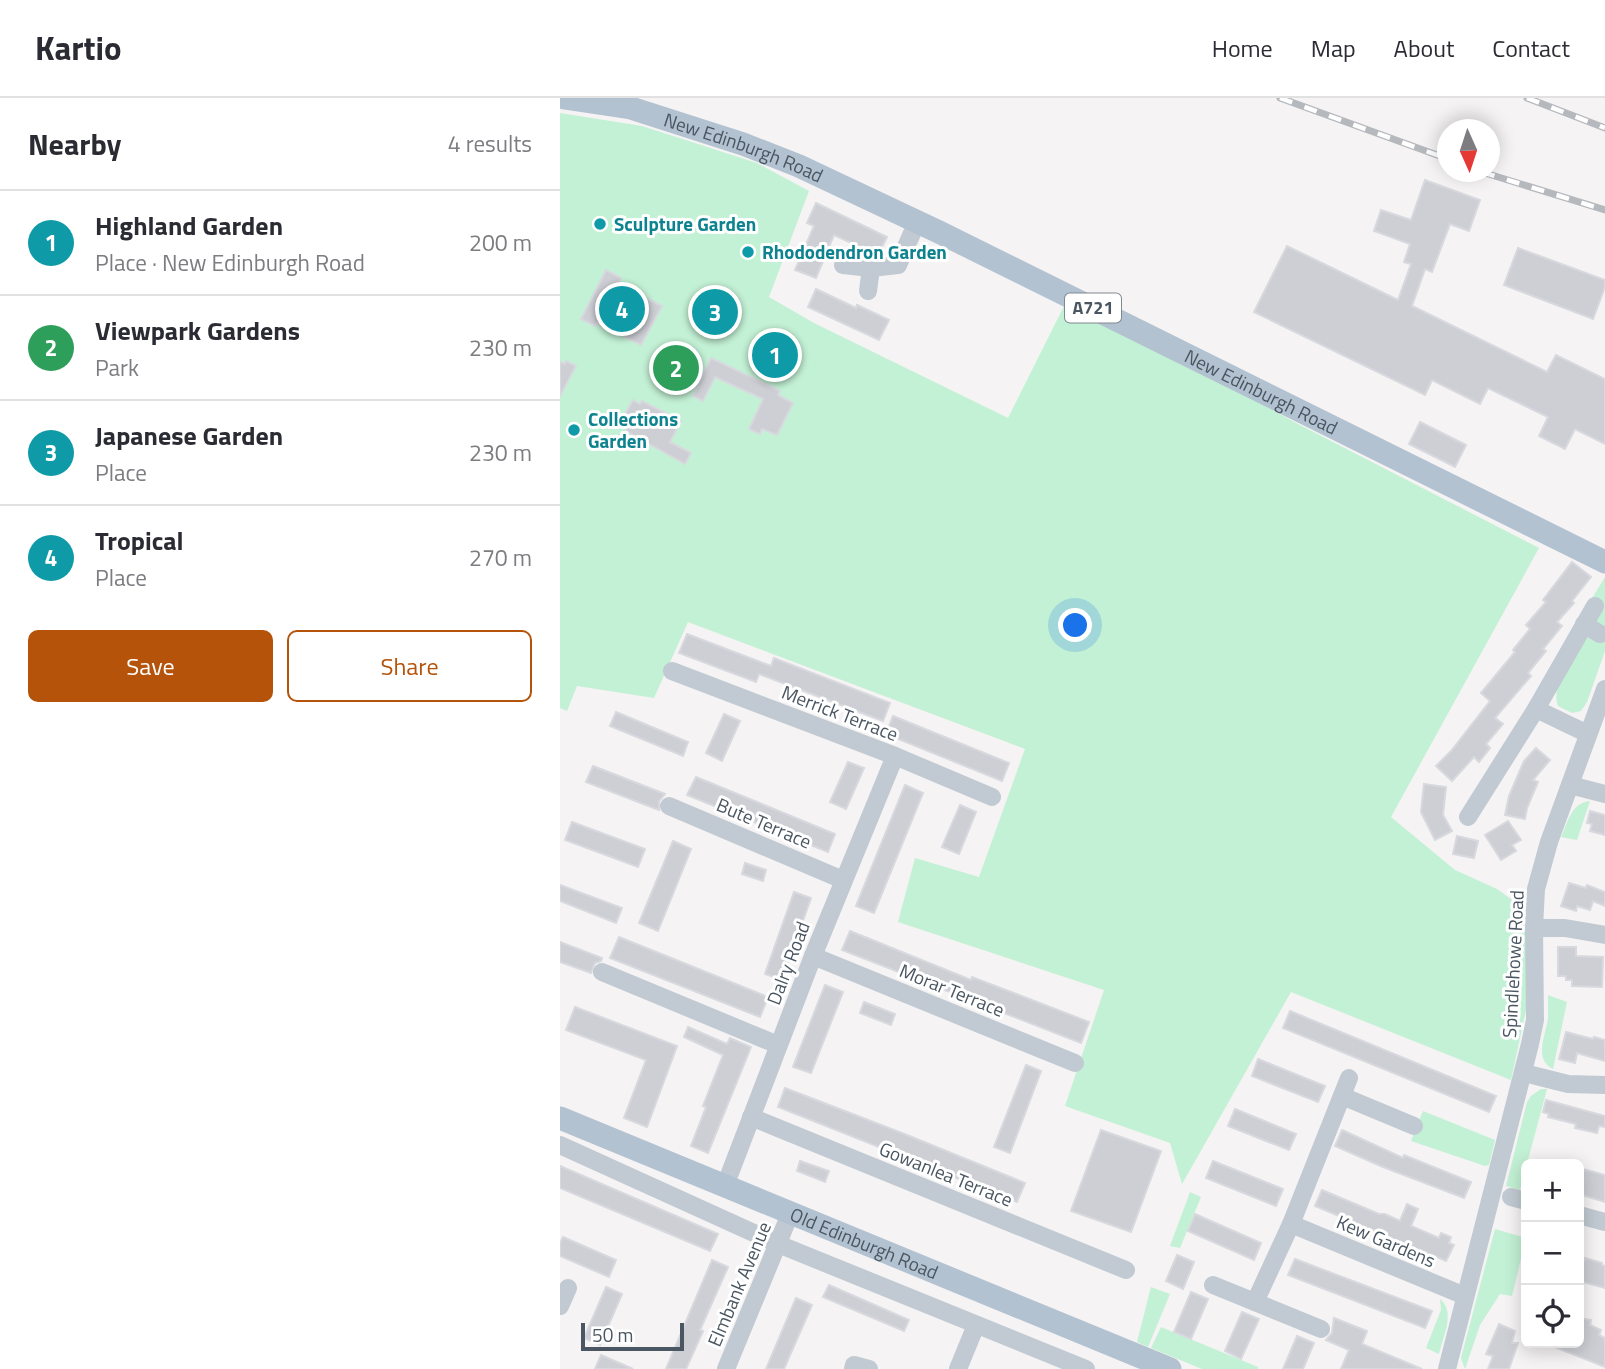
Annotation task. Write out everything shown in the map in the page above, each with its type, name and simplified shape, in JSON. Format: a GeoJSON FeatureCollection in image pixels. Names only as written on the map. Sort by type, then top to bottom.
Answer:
{"type":"FeatureCollection","features":[{"type":"Feature","properties":{"kind":"main road","name":"New Edinburgh Road"},"geometry":{"type":"LineString","coordinates":[[564,98],[631,108],[799,166],[1605,562]]}},
{"type":"Feature","properties":{"kind":"main road","name":"Old Edinburgh Road"},"geometry":{"type":"LineString","coordinates":[[560,1118],[1170,1369]]}},
{"type":"Feature","properties":{"kind":"street"},"geometry":{"type":"LineString","coordinates":[[844,265],[871,268],[898,265],[917,222]]}},
{"type":"Feature","properties":{"kind":"street"},"geometry":{"type":"LineString","coordinates":[[868,291],[871,268]]}},
{"type":"Feature","properties":{"kind":"street"},"geometry":{"type":"LineString","coordinates":[[1468,817],[1536,709],[1595,606]]}},
{"type":"Feature","properties":{"kind":"street"},"geometry":{"type":"LineString","coordinates":[[1584,624],[1600,634]]}},
{"type":"Feature","properties":{"kind":"street","name":"Merrick Terrace"},"geometry":{"type":"LineString","coordinates":[[672,671],[992,797]]}},
{"type":"Feature","properties":{"kind":"street","name":"Spindlehowe Road"},"geometry":{"type":"LineString","coordinates":[[1447,1369],[1524,1073],[1535,1020],[1536,888],[1549,842],[1605,689]]}},
{"type":"Feature","properties":{"kind":"street"},"geometry":{"type":"LineString","coordinates":[[1536,709],[1588,734]]}},
{"type":"Feature","properties":{"kind":"street","name":"Dalry Road"},"geometry":{"type":"LineString","coordinates":[[725,1185],[813,956],[895,757]]}},
{"type":"Feature","properties":{"kind":"street"},"geometry":{"type":"LineString","coordinates":[[1570,785],[1605,794]]}},
{"type":"Feature","properties":{"kind":"street","name":"Bute Terrace"},"geometry":{"type":"LineString","coordinates":[[669,806],[844,880]]}},
{"type":"Feature","properties":{"kind":"street"},"geometry":{"type":"LineString","coordinates":[[1534,928],[1566,928],[1605,935]]}},
{"type":"Feature","properties":{"kind":"street","name":"Morar Terrace"},"geometry":{"type":"LineString","coordinates":[[813,956],[1075,1063]]}},
{"type":"Feature","properties":{"kind":"street"},"geometry":{"type":"LineString","coordinates":[[602,972],[778,1045]]}},
{"type":"Feature","properties":{"kind":"street"},"geometry":{"type":"LineString","coordinates":[[1524,1073],[1568,1084],[1605,1086]]}},
{"type":"Feature","properties":{"kind":"street"},"geometry":{"type":"LineString","coordinates":[[1255,1302],[1291,1224],[1349,1078]]}},
{"type":"Feature","properties":{"kind":"street"},"geometry":{"type":"LineString","coordinates":[[1342,1096],[1414,1126]]}},
{"type":"Feature","properties":{"kind":"street","name":"Gowanlea Terrace"},"geometry":{"type":"LineString","coordinates":[[751,1117],[1126,1270]]}},
{"type":"Feature","properties":{"kind":"street","name":"Old Edinburgh Road"},"geometry":{"type":"LineString","coordinates":[[562,1145],[778,1244],[1086,1369]]}},
{"type":"Feature","properties":{"kind":"street","name":"Elmbank Avenue"},"geometry":{"type":"LineString","coordinates":[[726,1369],[790,1214]]}},
{"type":"Feature","properties":{"kind":"street"},"geometry":{"type":"LineString","coordinates":[[1584,1216],[1605,1222]]}},
{"type":"Feature","properties":{"kind":"street","name":"Kew Gardens"},"geometry":{"type":"LineString","coordinates":[[1291,1224],[1465,1296]]}},
{"type":"Feature","properties":{"kind":"street"},"geometry":{"type":"LineString","coordinates":[[1213,1285],[1321,1329]]}},
{"type":"Feature","properties":{"kind":"street"},"geometry":{"type":"LineString","coordinates":[[560,1306],[568,1288]]}},
{"type":"Feature","properties":{"kind":"street"},"geometry":{"type":"LineString","coordinates":[[958,1369],[976,1325]]}},
{"type":"Feature","properties":{"kind":"street"},"geometry":{"type":"LineString","coordinates":[[853,1369],[854,1365],[869,1369]]}},
{"type":"Feature","properties":{"kind":"green space"},"geometry":{"type":"Polygon","coordinates":[[[560,113],[642,126],[757,163],[809,191],[769,297],[814,323],[1008,418],[1064,306],[1179,359],[1298,424],[1539,548],[1391,817],[1455,870],[1497,889],[1515,902],[1512,917],[1527,929],[1526,1010],[1511,1080],[1291,992],[1182,1184],[1170,1143],[1065,1106],[1104,990],[898,922],[915,858],[979,877],[1025,749],[688,622],[654,698],[577,686],[567,711],[560,708],[560,113]]]}},
{"type":"Feature","properties":{"kind":"green space"},"geometry":{"type":"Polygon","coordinates":[[[1605,577],[1605,651],[1587,702],[1581,711],[1572,713],[1558,706],[1558,686],[1575,651],[1596,625],[1591,600],[1605,577]]]}},
{"type":"Feature","properties":{"kind":"green space"},"geometry":{"type":"Polygon","coordinates":[[[1590,801],[1577,840],[1561,837],[1574,809],[1590,801]]]}},
{"type":"Feature","properties":{"kind":"green space"},"geometry":{"type":"Polygon","coordinates":[[[1548,995],[1567,1002],[1553,1069],[1547,1065],[1542,1053],[1548,1018],[1548,995]]]}},
{"type":"Feature","properties":{"kind":"green space"},"geometry":{"type":"Polygon","coordinates":[[[1541,1089],[1547,1089],[1528,1159],[1521,1159],[1520,1190],[1506,1186],[1527,1102],[1541,1089]]]}},
{"type":"Feature","properties":{"kind":"green space"},"geometry":{"type":"Polygon","coordinates":[[[1423,1111],[1495,1140],[1489,1165],[1485,1166],[1411,1141],[1423,1111]]]}},
{"type":"Feature","properties":{"kind":"green space"},"geometry":{"type":"Polygon","coordinates":[[[1190,1192],[1201,1197],[1180,1248],[1170,1246],[1190,1192]]]}},
{"type":"Feature","properties":{"kind":"green space"},"geometry":{"type":"Polygon","coordinates":[[[1495,1229],[1521,1237],[1521,1259],[1512,1296],[1500,1294],[1480,1325],[1465,1369],[1461,1358],[1495,1229]]]}},
{"type":"Feature","properties":{"kind":"green space"},"geometry":{"type":"Polygon","coordinates":[[[1151,1287],[1170,1294],[1148,1347],[1137,1342],[1151,1287]]]}},
{"type":"Feature","properties":{"kind":"green space"},"geometry":{"type":"Polygon","coordinates":[[[1440,1299],[1445,1304],[1448,1318],[1439,1354],[1426,1348],[1441,1310],[1440,1299]]]}},
{"type":"Feature","properties":{"kind":"green space"},"geometry":{"type":"Polygon","coordinates":[[[1161,1327],[1258,1369],[1202,1369],[1151,1348],[1161,1327]]]}},
{"type":"Feature","properties":{"kind":"building"},"geometry":{"type":"Polygon","coordinates":[[[1425,180],[1480,200],[1469,231],[1450,224],[1432,272],[1425,269],[1412,306],[1547,372],[1556,355],[1605,379],[1605,444],[1575,429],[1565,449],[1539,436],[1548,417],[1488,388],[1480,404],[1432,380],[1425,395],[1254,312],[1287,246],[1398,300],[1411,264],[1404,262],[1410,244],[1374,231],[1381,210],[1411,220],[1425,180]]]}},
{"type":"Feature","properties":{"kind":"building"},"geometry":{"type":"Polygon","coordinates":[[[816,203],[887,237],[878,255],[834,235],[816,278],[795,270],[814,226],[807,223],[816,203]]]}},
{"type":"Feature","properties":{"kind":"building"},"geometry":{"type":"Polygon","coordinates":[[[1518,248],[1605,280],[1593,319],[1504,285],[1518,248]]]}},
{"type":"Feature","properties":{"kind":"building"},"geometry":{"type":"Polygon","coordinates":[[[606,270],[621,278],[619,284],[662,306],[641,345],[597,323],[595,326],[581,319],[606,270]]]}},
{"type":"Feature","properties":{"kind":"building"},"geometry":{"type":"Polygon","coordinates":[[[816,289],[889,320],[879,340],[808,307],[816,289]]]}},
{"type":"Feature","properties":{"kind":"building"},"geometry":{"type":"Polygon","coordinates":[[[711,358],[780,391],[778,395],[793,403],[777,435],[762,429],[760,434],[749,429],[763,399],[715,377],[703,401],[693,396],[711,358]]]}},
{"type":"Feature","properties":{"kind":"building"},"geometry":{"type":"Polygon","coordinates":[[[566,361],[576,366],[560,396],[560,362],[565,364],[566,361]]]}},
{"type":"Feature","properties":{"kind":"building"},"geometry":{"type":"Polygon","coordinates":[[[633,400],[640,404],[642,401],[681,421],[670,442],[691,453],[685,464],[626,431],[633,418],[625,414],[633,400]]]}},
{"type":"Feature","properties":{"kind":"building"},"geometry":{"type":"Polygon","coordinates":[[[1420,422],[1466,445],[1455,467],[1409,444],[1420,422]]]}},
{"type":"Feature","properties":{"kind":"building"},"geometry":{"type":"Polygon","coordinates":[[[1572,562],[1591,577],[1572,601],[1574,603],[1557,622],[1562,626],[1528,673],[1531,676],[1495,718],[1503,724],[1486,744],[1490,748],[1479,762],[1474,757],[1452,781],[1436,766],[1490,701],[1481,693],[1515,652],[1513,650],[1530,629],[1526,625],[1546,602],[1543,600],[1572,562]]]}},
{"type":"Feature","properties":{"kind":"building"},"geometry":{"type":"Polygon","coordinates":[[[687,634],[771,666],[774,658],[890,703],[883,721],[759,674],[756,682],[679,653],[687,634]]]}},
{"type":"Feature","properties":{"kind":"building"},"geometry":{"type":"Polygon","coordinates":[[[616,712],[688,742],[683,756],[610,726],[616,712]]]}},
{"type":"Feature","properties":{"kind":"building"},"geometry":{"type":"Polygon","coordinates":[[[724,714],[740,721],[722,761],[706,753],[724,714]]]}},
{"type":"Feature","properties":{"kind":"building"},"geometry":{"type":"Polygon","coordinates":[[[893,716],[1009,763],[1002,781],[886,734],[893,716]]]}},
{"type":"Feature","properties":{"kind":"building"},"geometry":{"type":"Polygon","coordinates":[[[1536,748],[1550,760],[1533,780],[1538,782],[1525,819],[1505,815],[1509,796],[1524,761],[1536,748]]]}},
{"type":"Feature","properties":{"kind":"building"},"geometry":{"type":"Polygon","coordinates":[[[848,762],[864,768],[846,809],[830,802],[848,762]]]}},
{"type":"Feature","properties":{"kind":"building"},"geometry":{"type":"Polygon","coordinates":[[[593,766],[665,794],[659,801],[659,810],[586,782],[593,766]]]}},
{"type":"Feature","properties":{"kind":"building"},"geometry":{"type":"Polygon","coordinates":[[[696,777],[835,834],[828,852],[687,795],[696,777]]]}},
{"type":"Feature","properties":{"kind":"building"},"geometry":{"type":"Polygon","coordinates":[[[1424,784],[1446,787],[1443,815],[1452,831],[1435,840],[1421,812],[1424,784]]]}},
{"type":"Feature","properties":{"kind":"building"},"geometry":{"type":"Polygon","coordinates":[[[905,785],[923,793],[874,913],[856,906],[905,785]]]}},
{"type":"Feature","properties":{"kind":"building"},"geometry":{"type":"Polygon","coordinates":[[[960,805],[976,812],[959,854],[942,847],[960,805]]]}},
{"type":"Feature","properties":{"kind":"building"},"geometry":{"type":"Polygon","coordinates":[[[1590,811],[1605,815],[1605,835],[1590,831],[1592,824],[1587,823],[1590,811]]]}},
{"type":"Feature","properties":{"kind":"building"},"geometry":{"type":"Polygon","coordinates":[[[1508,821],[1521,840],[1512,845],[1516,851],[1501,860],[1485,835],[1508,821]]]}},
{"type":"Feature","properties":{"kind":"building"},"geometry":{"type":"Polygon","coordinates":[[[572,822],[645,849],[638,867],[565,840],[572,822]]]}},
{"type":"Feature","properties":{"kind":"building"},"geometry":{"type":"Polygon","coordinates":[[[1457,836],[1478,841],[1474,858],[1453,854],[1457,836]]]}},
{"type":"Feature","properties":{"kind":"building"},"geometry":{"type":"Polygon","coordinates":[[[673,841],[691,849],[658,931],[639,923],[673,841]]]}},
{"type":"Feature","properties":{"kind":"building"},"geometry":{"type":"Polygon","coordinates":[[[745,863],[766,870],[763,881],[742,874],[745,863]]]}},
{"type":"Feature","properties":{"kind":"building"},"geometry":{"type":"Polygon","coordinates":[[[1569,883],[1586,888],[1587,885],[1605,892],[1605,906],[1593,901],[1590,910],[1577,906],[1576,911],[1561,906],[1569,883]]]}},
{"type":"Feature","properties":{"kind":"building"},"geometry":{"type":"Polygon","coordinates":[[[560,885],[622,908],[616,923],[560,901],[560,885]]]}},
{"type":"Feature","properties":{"kind":"building"},"geometry":{"type":"Polygon","coordinates":[[[794,892],[811,898],[782,980],[765,974],[794,892]]]}},
{"type":"Feature","properties":{"kind":"building"},"geometry":{"type":"Polygon","coordinates":[[[850,931],[971,980],[972,977],[1089,1022],[1081,1043],[842,950],[850,931]]]}},
{"type":"Feature","properties":{"kind":"building"},"geometry":{"type":"Polygon","coordinates":[[[619,937],[768,997],[760,1017],[610,958],[619,937]]]}},
{"type":"Feature","properties":{"kind":"building"},"geometry":{"type":"Polygon","coordinates":[[[560,942],[602,958],[601,961],[595,963],[591,973],[560,962],[560,942]]]}},
{"type":"Feature","properties":{"kind":"building"},"geometry":{"type":"Polygon","coordinates":[[[1558,947],[1576,947],[1576,956],[1603,957],[1602,987],[1572,986],[1572,980],[1566,980],[1566,976],[1558,976],[1558,947]]]}},
{"type":"Feature","properties":{"kind":"building"},"geometry":{"type":"Polygon","coordinates":[[[825,985],[843,992],[811,1073],[793,1067],[825,985]]]}},
{"type":"Feature","properties":{"kind":"building"},"geometry":{"type":"Polygon","coordinates":[[[864,1002],[895,1014],[891,1025],[860,1013],[864,1002]]]}},
{"type":"Feature","properties":{"kind":"building"},"geometry":{"type":"Polygon","coordinates":[[[575,1007],[677,1046],[647,1127],[624,1118],[646,1060],[566,1030],[575,1007]]]}},
{"type":"Feature","properties":{"kind":"building"},"geometry":{"type":"Polygon","coordinates":[[[1290,1011],[1496,1096],[1489,1112],[1283,1028],[1290,1011]]]}},
{"type":"Feature","properties":{"kind":"building"},"geometry":{"type":"Polygon","coordinates":[[[688,1027],[727,1044],[730,1038],[751,1047],[708,1153],[691,1146],[723,1055],[684,1037],[688,1027]]]}},
{"type":"Feature","properties":{"kind":"building"},"geometry":{"type":"Polygon","coordinates":[[[1566,1032],[1605,1040],[1605,1061],[1577,1053],[1575,1063],[1559,1059],[1566,1032]]]}},
{"type":"Feature","properties":{"kind":"building"},"geometry":{"type":"Polygon","coordinates":[[[1258,1059],[1325,1086],[1318,1102],[1252,1076],[1258,1059]]]}},
{"type":"Feature","properties":{"kind":"building"},"geometry":{"type":"Polygon","coordinates":[[[1026,1065],[1041,1071],[1010,1153],[994,1147],[1026,1065]]]}},
{"type":"Feature","properties":{"kind":"building"},"geometry":{"type":"Polygon","coordinates":[[[785,1088],[1025,1183],[1017,1202],[778,1107],[785,1088]]]}},
{"type":"Feature","properties":{"kind":"building"},"geometry":{"type":"Polygon","coordinates":[[[1546,1100],[1605,1116],[1605,1127],[1599,1126],[1597,1133],[1548,1117],[1549,1114],[1543,1112],[1546,1100]]]}},
{"type":"Feature","properties":{"kind":"building"},"geometry":{"type":"Polygon","coordinates":[[[1235,1109],[1296,1134],[1289,1150],[1228,1126],[1235,1109]]]}},
{"type":"Feature","properties":{"kind":"building"},"geometry":{"type":"Polygon","coordinates":[[[1101,1130],[1161,1151],[1131,1232],[1071,1211],[1101,1130]]]}},
{"type":"Feature","properties":{"kind":"building"},"geometry":{"type":"Polygon","coordinates":[[[1342,1130],[1403,1158],[1404,1155],[1471,1182],[1464,1198],[1335,1146],[1342,1130]]]}},
{"type":"Feature","properties":{"kind":"building"},"geometry":{"type":"Polygon","coordinates":[[[800,1161],[829,1171],[825,1182],[797,1171],[800,1161]]]}},
{"type":"Feature","properties":{"kind":"building"},"geometry":{"type":"Polygon","coordinates":[[[1213,1161],[1283,1189],[1276,1206],[1206,1178],[1213,1161]]]}},
{"type":"Feature","properties":{"kind":"building"},"geometry":{"type":"Polygon","coordinates":[[[560,1166],[718,1234],[710,1251],[560,1188],[560,1166]]]}},
{"type":"Feature","properties":{"kind":"building"},"geometry":{"type":"Polygon","coordinates":[[[1584,1169],[1605,1175],[1605,1202],[1584,1196],[1584,1169]]]}},
{"type":"Feature","properties":{"kind":"building"},"geometry":{"type":"Polygon","coordinates":[[[1322,1190],[1400,1221],[1407,1204],[1418,1209],[1411,1226],[1439,1238],[1441,1233],[1451,1237],[1449,1243],[1454,1245],[1446,1261],[1315,1206],[1322,1190]]]}},
{"type":"Feature","properties":{"kind":"building"},"geometry":{"type":"Polygon","coordinates":[[[1195,1214],[1261,1243],[1254,1260],[1188,1231],[1195,1214]]]}},
{"type":"Feature","properties":{"kind":"building"},"geometry":{"type":"Polygon","coordinates":[[[563,1237],[616,1260],[609,1277],[560,1256],[563,1237]]]}},
{"type":"Feature","properties":{"kind":"building"},"geometry":{"type":"Polygon","coordinates":[[[1177,1255],[1194,1262],[1183,1289],[1166,1281],[1177,1255]]]}},
{"type":"Feature","properties":{"kind":"building"},"geometry":{"type":"Polygon","coordinates":[[[1295,1259],[1432,1311],[1425,1328],[1288,1275],[1295,1259]]]}},
{"type":"Feature","properties":{"kind":"building"},"geometry":{"type":"Polygon","coordinates":[[[712,1260],[728,1267],[700,1330],[703,1331],[686,1369],[666,1369],[712,1260]]]}},
{"type":"Feature","properties":{"kind":"building"},"geometry":{"type":"Polygon","coordinates":[[[1585,1260],[1605,1266],[1605,1288],[1584,1282],[1585,1260]]]}},
{"type":"Feature","properties":{"kind":"building"},"geometry":{"type":"Polygon","coordinates":[[[829,1285],[909,1320],[904,1331],[823,1297],[829,1285]]]}},
{"type":"Feature","properties":{"kind":"building"},"geometry":{"type":"Polygon","coordinates":[[[606,1287],[622,1294],[600,1345],[584,1338],[606,1287]]]}},
{"type":"Feature","properties":{"kind":"building"},"geometry":{"type":"Polygon","coordinates":[[[1191,1292],[1208,1299],[1191,1339],[1174,1332],[1191,1292]]]}},
{"type":"Feature","properties":{"kind":"building"},"geometry":{"type":"Polygon","coordinates":[[[796,1298],[812,1305],[784,1369],[766,1369],[796,1298]]]}},
{"type":"Feature","properties":{"kind":"building"},"geometry":{"type":"Polygon","coordinates":[[[1242,1312],[1259,1319],[1241,1359],[1225,1351],[1242,1312]]]}},
{"type":"Feature","properties":{"kind":"building"},"geometry":{"type":"Polygon","coordinates":[[[1334,1318],[1367,1331],[1362,1344],[1422,1369],[1341,1369],[1349,1350],[1326,1340],[1332,1333],[1334,1318]]]}},
{"type":"Feature","properties":{"kind":"building"},"geometry":{"type":"Polygon","coordinates":[[[1584,1319],[1591,1320],[1590,1325],[1601,1330],[1599,1335],[1605,1338],[1605,1367],[1558,1348],[1584,1348],[1584,1319]]]}},
{"type":"Feature","properties":{"kind":"building"},"geometry":{"type":"Polygon","coordinates":[[[1499,1324],[1515,1331],[1512,1343],[1518,1343],[1509,1369],[1488,1369],[1493,1356],[1486,1354],[1499,1324]]]}},
{"type":"Feature","properties":{"kind":"building"},"geometry":{"type":"Polygon","coordinates":[[[1297,1336],[1314,1343],[1303,1369],[1283,1369],[1297,1336]]]}},
{"type":"Feature","properties":{"kind":"building"},"geometry":{"type":"Polygon","coordinates":[[[601,1355],[633,1369],[595,1369],[601,1355]]]}},
{"type":"Feature","properties":{"kind":"railway"},"geometry":{"type":"LineString","coordinates":[[1280,98],[1437,155]]}},
{"type":"Feature","properties":{"kind":"railway"},"geometry":{"type":"LineString","coordinates":[[1527,98],[1605,128]]}},
{"type":"Feature","properties":{"kind":"railway"},"geometry":{"type":"LineString","coordinates":[[1500,178],[1605,210]]}},
{"type":"Feature","properties":{"kind":"place","name":"Sculpture Garden"},"geometry":{"type":"Point","coordinates":[600,224]}},
{"type":"Feature","properties":{"kind":"place","name":"Rhododendron Garden"},"geometry":{"type":"Point","coordinates":[748,252]}},
{"type":"Feature","properties":{"kind":"place","name":"Tropical"},"geometry":{"type":"Point","coordinates":[622,309]}},
{"type":"Feature","properties":{"kind":"place","name":"Japanese Garden"},"geometry":{"type":"Point","coordinates":[715,312]}},
{"type":"Feature","properties":{"kind":"place","name":"Highland Garden"},"geometry":{"type":"Point","coordinates":[775,355]}},
{"type":"Feature","properties":{"kind":"place","name":"Viewpark Gardens"},"geometry":{"type":"Point","coordinates":[676,368]}},
{"type":"Feature","properties":{"kind":"place","name":"Collections Garden"},"geometry":{"type":"Point","coordinates":[574,430]}}]}
